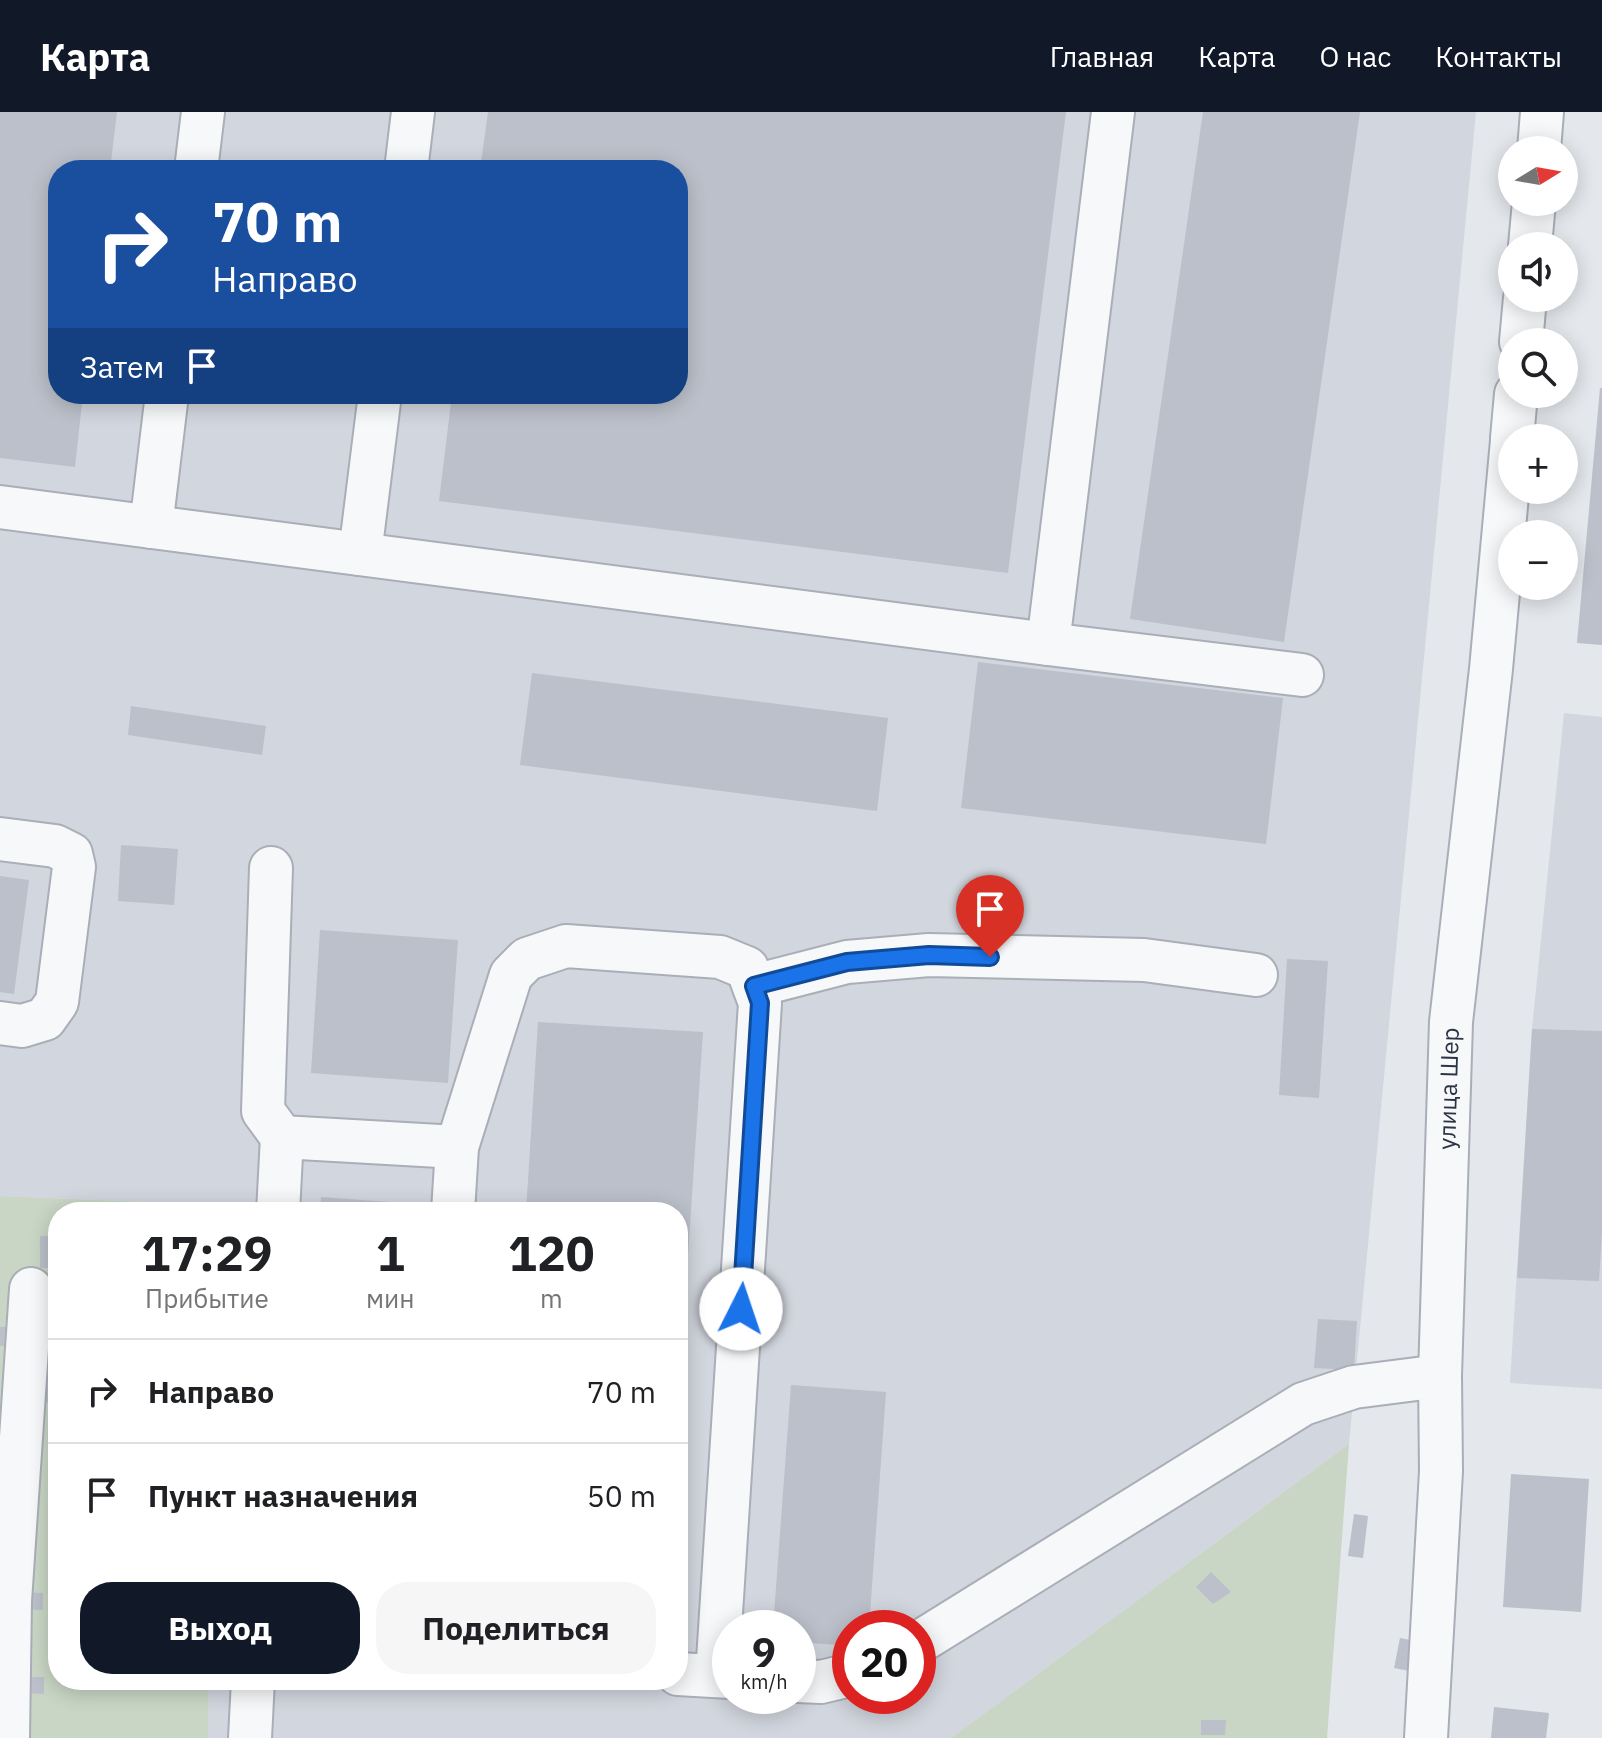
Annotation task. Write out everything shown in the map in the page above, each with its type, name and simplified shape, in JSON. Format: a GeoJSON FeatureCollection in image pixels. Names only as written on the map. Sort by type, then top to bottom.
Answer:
{"type":"FeatureCollection","features":[{"type":"Feature","properties":{"kind":"street"},"geometry":{"type":"LineString","coordinates":[[197,160],[203,112]]}},
{"type":"Feature","properties":{"kind":"street"},"geometry":{"type":"LineString","coordinates":[[407,160],[413,112]]}},
{"type":"Feature","properties":{"kind":"street"},"geometry":{"type":"LineString","coordinates":[[1048,644],[1113,112]]}},
{"type":"Feature","properties":{"kind":"street"},"geometry":{"type":"LineString","coordinates":[[1540,136],[1542,112]]}},
{"type":"Feature","properties":{"kind":"street"},"geometry":{"type":"LineString","coordinates":[[151,527],[166,404]]}},
{"type":"Feature","properties":{"kind":"street"},"geometry":{"type":"LineString","coordinates":[[360,554],[379,404]]}},
{"type":"Feature","properties":{"kind":"street","name":"улица Шер"},"geometry":{"type":"LineString","coordinates":[[1426,1738],[1441,1471],[1440,1376],[1451,1022],[1506,504]]}},
{"type":"Feature","properties":{"kind":"street"},"geometry":{"type":"LineString","coordinates":[[0,507],[1302,675]]}},
{"type":"Feature","properties":{"kind":"street"},"geometry":{"type":"LineString","coordinates":[[0,839],[55,846],[71,854],[74,867],[57,1002],[45,1019],[22,1026],[0,1023]]}},
{"type":"Feature","properties":{"kind":"street"},"geometry":{"type":"LineString","coordinates":[[271,868],[263,1111],[282,1137],[279,1202]]}},
{"type":"Feature","properties":{"kind":"street"},"geometry":{"type":"LineString","coordinates":[[454,1202],[457,1147],[511,975],[527,959],[566,946],[720,957],[747,968],[760,1003],[708,1676]]}},
{"type":"Feature","properties":{"kind":"street"},"geometry":{"type":"LineString","coordinates":[[754,986],[847,962],[929,955],[1144,960],[1256,975]]}},
{"type":"Feature","properties":{"kind":"street"},"geometry":{"type":"LineString","coordinates":[[282,1137],[457,1147]]}},
{"type":"Feature","properties":{"kind":"street"},"geometry":{"type":"LineString","coordinates":[[8,1738],[10,1601],[31,1289]]}},
{"type":"Feature","properties":{"kind":"street"},"geometry":{"type":"LineString","coordinates":[[936,1632],[1303,1404],[1354,1387],[1440,1376]]}},
{"type":"Feature","properties":{"kind":"street"},"geometry":{"type":"LineString","coordinates":[[250,1738],[252,1690]]}},
{"type":"Feature","properties":{"kind":"shaded area"},"geometry":{"type":"Polygon","coordinates":[[[0,112],[1476,112],[1349,1444],[951,1738],[208,1738],[209,1690],[688,1690],[688,1202],[146,1202],[0,1196],[0,112]]]}},
{"type":"Feature","properties":{"kind":"shaded area"},"geometry":{"type":"Polygon","coordinates":[[[1564,713],[1602,717],[1602,1389],[1510,1383],[1532,1029],[1564,713]]]}},
{"type":"Feature","properties":{"kind":"green space"},"geometry":{"type":"Polygon","coordinates":[[[0,1196],[147,1202],[48,1202],[48,1690],[209,1690],[208,1738],[0,1738],[0,1196]]]}},
{"type":"Feature","properties":{"kind":"green space"},"geometry":{"type":"Polygon","coordinates":[[[1349,1444],[1327,1738],[951,1738],[1349,1444]]]}},
{"type":"Feature","properties":{"kind":"building"},"geometry":{"type":"Polygon","coordinates":[[[0,112],[117,112],[111,160],[48,160],[48,404],[82,404],[75,467],[0,458],[0,112]]]}},
{"type":"Feature","properties":{"kind":"building"},"geometry":{"type":"Polygon","coordinates":[[[488,112],[1066,112],[1008,573],[439,501],[451,404],[688,404],[688,160],[481,160],[488,112]]]}},
{"type":"Feature","properties":{"kind":"building"},"geometry":{"type":"Polygon","coordinates":[[[1203,112],[1360,112],[1284,642],[1130,619],[1203,112]]]}},
{"type":"Feature","properties":{"kind":"building"},"geometry":{"type":"Polygon","coordinates":[[[1602,388],[1602,645],[1577,643],[1602,388]]]}},
{"type":"Feature","properties":{"kind":"building"},"geometry":{"type":"Polygon","coordinates":[[[978,662],[1283,698],[1266,844],[961,808],[978,662]]]}},
{"type":"Feature","properties":{"kind":"building"},"geometry":{"type":"Polygon","coordinates":[[[532,673],[888,718],[877,811],[520,765],[532,673]]]}},
{"type":"Feature","properties":{"kind":"building"},"geometry":{"type":"Polygon","coordinates":[[[131,706],[266,726],[262,755],[128,735],[131,706]]]}},
{"type":"Feature","properties":{"kind":"building"},"geometry":{"type":"Polygon","coordinates":[[[121,845],[178,849],[174,905],[118,901],[121,845]]]}},
{"type":"Feature","properties":{"kind":"building"},"geometry":{"type":"Polygon","coordinates":[[[0,876],[29,880],[14,994],[0,992],[0,876]]]}},
{"type":"Feature","properties":{"kind":"building"},"geometry":{"type":"Polygon","coordinates":[[[320,930],[458,940],[448,1083],[311,1073],[320,930]]]}},
{"type":"Feature","properties":{"kind":"building"},"geometry":{"type":"Polygon","coordinates":[[[1287,959],[1328,961],[1319,1098],[1279,1095],[1287,959]]]}},
{"type":"Feature","properties":{"kind":"building"},"geometry":{"type":"Polygon","coordinates":[[[538,1022],[703,1032],[688,1255],[688,1202],[527,1202],[538,1022]]]}},
{"type":"Feature","properties":{"kind":"building"},"geometry":{"type":"Polygon","coordinates":[[[1532,1029],[1602,1031],[1602,1232],[1599,1281],[1517,1278],[1532,1029]]]}},
{"type":"Feature","properties":{"kind":"building"},"geometry":{"type":"Polygon","coordinates":[[[321,1197],[390,1202],[321,1202],[321,1197]]]}},
{"type":"Feature","properties":{"kind":"building"},"geometry":{"type":"Polygon","coordinates":[[[40,1236],[48,1236],[48,1268],[40,1268],[40,1236]]]}},
{"type":"Feature","properties":{"kind":"building"},"geometry":{"type":"Polygon","coordinates":[[[1318,1319],[1357,1321],[1354,1370],[1314,1368],[1318,1319]]]}},
{"type":"Feature","properties":{"kind":"building"},"geometry":{"type":"Polygon","coordinates":[[[14,1326],[15,1346],[0,1346],[0,1327],[14,1326]]]}},
{"type":"Feature","properties":{"kind":"building"},"geometry":{"type":"Polygon","coordinates":[[[791,1385],[886,1392],[870,1610],[832,1610],[832,1645],[816,1643],[816,1610],[774,1610],[791,1385]]]}},
{"type":"Feature","properties":{"kind":"building"},"geometry":{"type":"Polygon","coordinates":[[[48,1386],[48,1403],[35,1403],[35,1387],[48,1386]]]}},
{"type":"Feature","properties":{"kind":"building"},"geometry":{"type":"Polygon","coordinates":[[[1511,1474],[1589,1479],[1581,1612],[1503,1607],[1511,1474]]]}},
{"type":"Feature","properties":{"kind":"building"},"geometry":{"type":"Polygon","coordinates":[[[1354,1514],[1368,1516],[1363,1558],[1348,1556],[1354,1514]]]}},
{"type":"Feature","properties":{"kind":"building"},"geometry":{"type":"Polygon","coordinates":[[[1211,1572],[1231,1592],[1213,1604],[1196,1587],[1211,1572]]]}},
{"type":"Feature","properties":{"kind":"building"},"geometry":{"type":"Polygon","coordinates":[[[23,1592],[43,1593],[43,1610],[22,1609],[23,1592]]]}},
{"type":"Feature","properties":{"kind":"building"},"geometry":{"type":"Polygon","coordinates":[[[1400,1638],[1425,1643],[1419,1673],[1394,1668],[1400,1638]]]}},
{"type":"Feature","properties":{"kind":"building"},"geometry":{"type":"Polygon","coordinates":[[[22,1677],[44,1677],[44,1694],[22,1693],[22,1677]]]}},
{"type":"Feature","properties":{"kind":"building"},"geometry":{"type":"Polygon","coordinates":[[[1494,1707],[1549,1713],[1546,1738],[1491,1738],[1494,1707]]]}},
{"type":"Feature","properties":{"kind":"building"},"geometry":{"type":"Polygon","coordinates":[[[1201,1720],[1226,1720],[1225,1735],[1201,1735],[1201,1720]]]}},
{"type":"Feature","properties":{"kind":"route"},"geometry":{"type":"LineString","coordinates":[[741,1309],[760,1003],[754,986],[847,962],[929,955],[990,957]]}}]}
